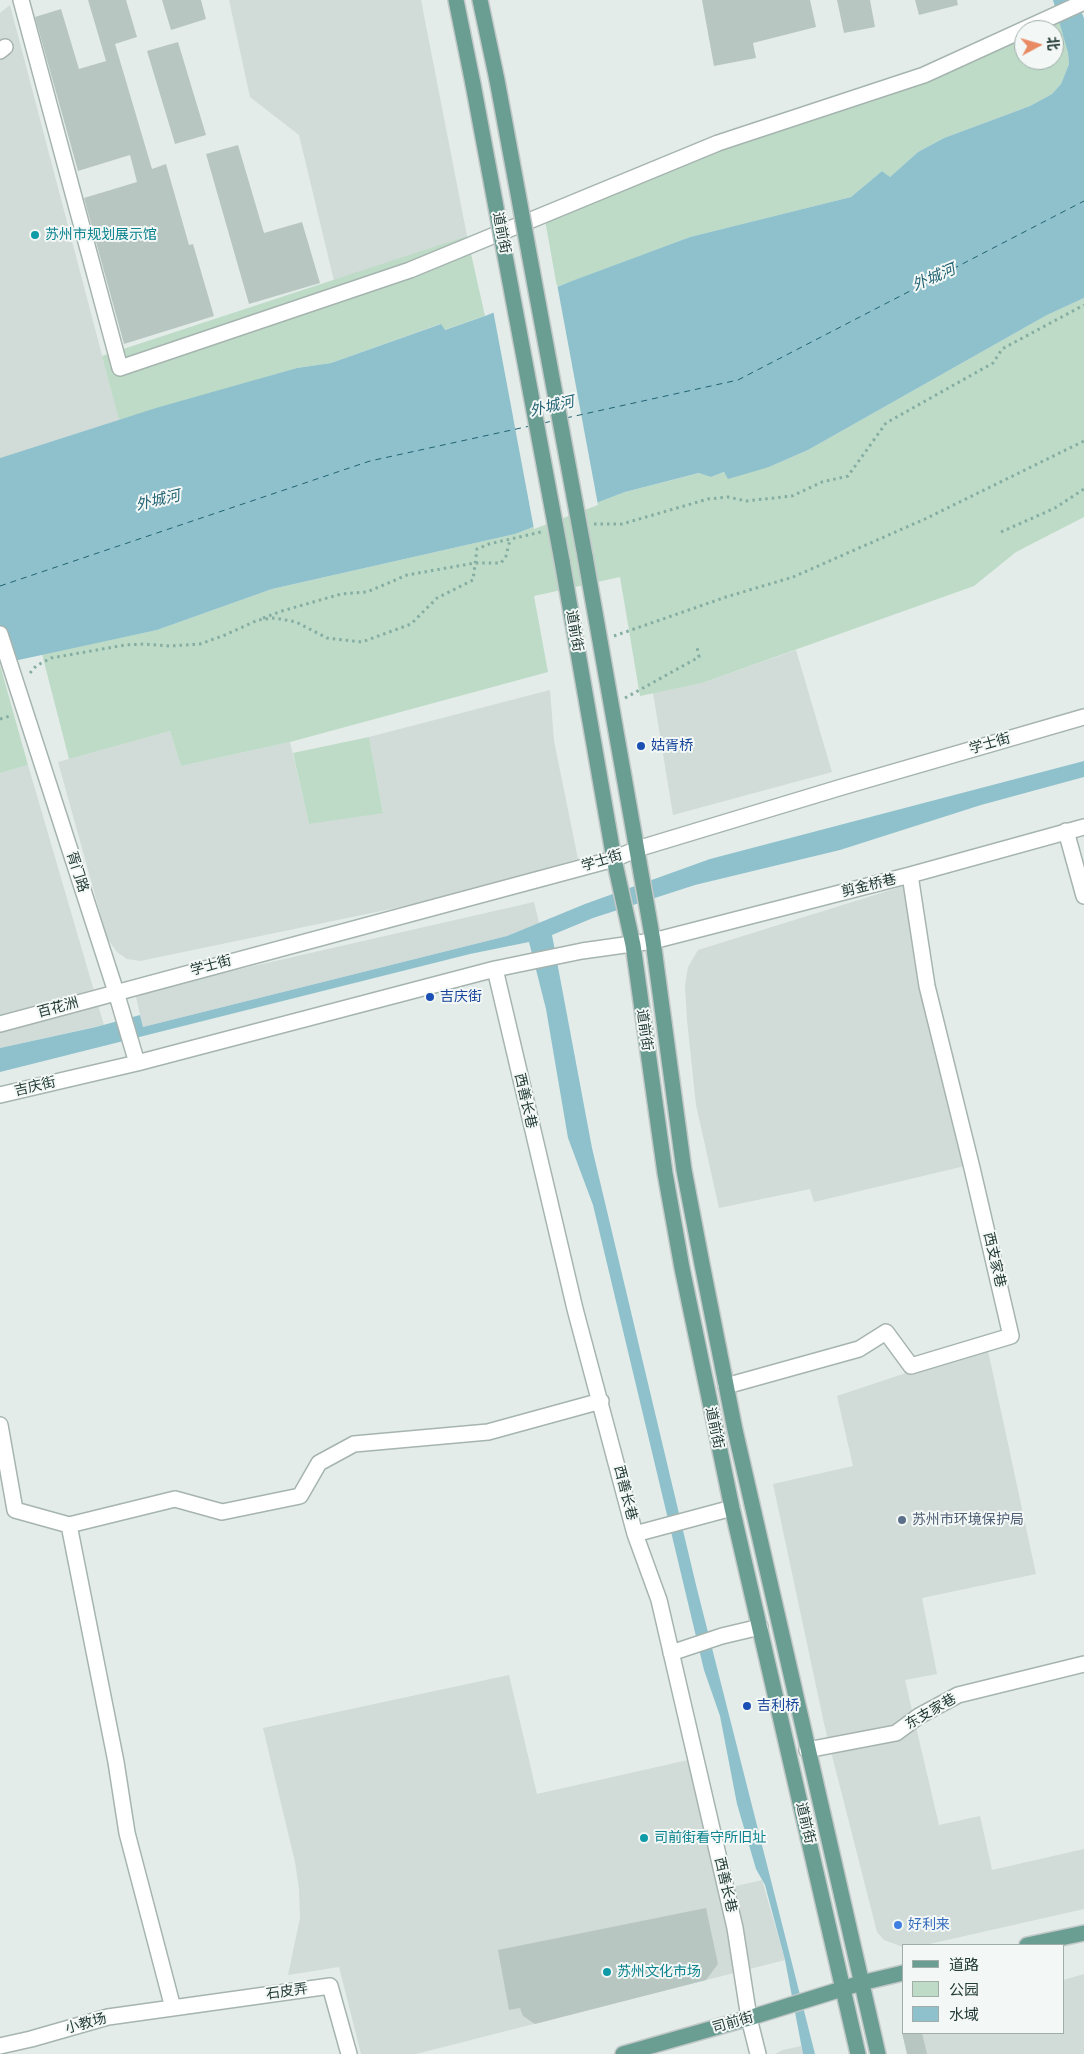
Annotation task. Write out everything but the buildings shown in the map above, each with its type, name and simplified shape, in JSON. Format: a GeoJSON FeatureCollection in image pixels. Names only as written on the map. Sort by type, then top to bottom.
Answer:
{"type":"FeatureCollection","features":[{"type":"Feature","properties":{"kind":"main road","name":"道前街"},"geometry":{"type":"LineString","coordinates":[[456,0],[562,561],[618,881],[632,945],[666,1183],[684,1278],[732,1508],[858,2054]]}},
{"type":"Feature","properties":{"kind":"main road","name":"道前街"},"geometry":{"type":"LineString","coordinates":[[480,0],[497,80],[637,849],[653,941],[684,1170],[726,1386],[860,1983],[878,2054]]}},
{"type":"Feature","properties":{"kind":"main road"},"geometry":{"type":"LineString","coordinates":[[1031,1944],[1084,1932]]}},
{"type":"Feature","properties":{"kind":"main road","name":"司前街"},"geometry":{"type":"LineString","coordinates":[[623,2054],[749,2018],[860,1983],[902,1973]]}},
{"type":"Feature","properties":{"kind":"street"},"geometry":{"type":"LineString","coordinates":[[21,0],[120,368],[410,270],[718,143],[924,75],[1084,2]]}},
{"type":"Feature","properties":{"kind":"street","name":"胥门路"},"geometry":{"type":"LineString","coordinates":[[0,634],[116,992],[135,1059]]}},
{"type":"Feature","properties":{"kind":"street","name":"学士街"},"geometry":{"type":"LineString","coordinates":[[116,992],[614,859],[637,849],[842,787],[1084,717]]}},
{"type":"Feature","properties":{"kind":"street","name":"剪金桥巷"},"geometry":{"type":"LineString","coordinates":[[653,941],[910,875],[1084,827]]}},
{"type":"Feature","properties":{"kind":"street"},"geometry":{"type":"LineString","coordinates":[[1066,832],[1084,896]]}},
{"type":"Feature","properties":{"kind":"street","name":"西支家巷"},"geometry":{"type":"LineString","coordinates":[[726,1386],[859,1349],[886,1332],[910,1366],[1011,1336],[927,986],[910,875]]}},
{"type":"Feature","properties":{"kind":"street","name":"吉庆街"},"geometry":{"type":"LineString","coordinates":[[0,1096],[135,1059],[495,969],[582,951],[653,941]]}},
{"type":"Feature","properties":{"kind":"street","name":"西善长巷"},"geometry":{"type":"LineString","coordinates":[[495,969],[575,1309],[635,1534],[658,1600],[671,1653],[735,1928],[749,2018],[758,2054]]}},
{"type":"Feature","properties":{"kind":"street","name":"百花洲"},"geometry":{"type":"LineString","coordinates":[[0,1024],[116,992]]}},
{"type":"Feature","properties":{"kind":"street"},"geometry":{"type":"LineString","coordinates":[[0,1425],[15,1510],[68,1525],[175,1499],[222,1512],[300,1496],[319,1463],[354,1444],[488,1432],[601,1401]]}},
{"type":"Feature","properties":{"kind":"street"},"geometry":{"type":"LineString","coordinates":[[635,1534],[732,1508]]}},
{"type":"Feature","properties":{"kind":"street"},"geometry":{"type":"LineString","coordinates":[[68,1525],[116,1762],[127,1833],[173,2008]]}},
{"type":"Feature","properties":{"kind":"street"},"geometry":{"type":"LineString","coordinates":[[671,1653],[722,1636],[760,1627]]}},
{"type":"Feature","properties":{"kind":"street","name":"东支家巷"},"geometry":{"type":"LineString","coordinates":[[807,1750],[896,1734],[919,1716],[958,1695],[1084,1664]]}},
{"type":"Feature","properties":{"kind":"street","name":"石皮弄"},"geometry":{"type":"LineString","coordinates":[[173,2008],[330,1986],[349,2054]]}},
{"type":"Feature","properties":{"kind":"street","name":"小教场"},"geometry":{"type":"LineString","coordinates":[[0,2046],[108,2017],[173,2008]]}},
{"type":"Feature","properties":{"kind":"path"},"geometry":{"type":"LineString","coordinates":[[600,641],[717,600],[793,577],[925,519],[1084,441]]}},
{"type":"Feature","properties":{"kind":"path"},"geometry":{"type":"LineString","coordinates":[[1001,532],[1055,508],[1084,489]]}},
{"type":"Feature","properties":{"kind":"path"},"geometry":{"type":"LineString","coordinates":[[258,620],[282,610],[341,594],[367,592],[407,574],[475,563],[492,565],[501,563],[506,556],[510,540]]}},
{"type":"Feature","properties":{"kind":"path"},"geometry":{"type":"LineString","coordinates":[[611,706],[699,657],[697,647]]}},
{"type":"Feature","properties":{"kind":"shaded area"},"geometry":{"type":"Polygon","coordinates":[[[229,0],[421,0],[467,236],[334,281],[299,135],[250,97],[229,0]]]}},
{"type":"Feature","properties":{"kind":"shaded area","name":"苏州市规划展示馆"},"geometry":{"type":"Polygon","coordinates":[[[10,5],[119,420],[0,458],[0,13],[10,5]]]}},
{"type":"Feature","properties":{"kind":"shaded area"},"geometry":{"type":"Polygon","coordinates":[[[796,650],[832,772],[673,815],[653,693],[702,683],[796,650]]]}},
{"type":"Feature","properties":{"kind":"shaded area"},"geometry":{"type":"Polygon","coordinates":[[[550,690],[554,741],[578,859],[458,895],[140,961],[127,959],[117,952],[107,938],[58,762],[170,731],[181,766],[290,742],[309,824],[383,812],[369,737],[550,690]]]}},
{"type":"Feature","properties":{"kind":"shaded area"},"geometry":{"type":"Polygon","coordinates":[[[28,765],[104,1025],[0,1048],[0,773],[28,765]]]}},
{"type":"Feature","properties":{"kind":"shaded area"},"geometry":{"type":"Polygon","coordinates":[[[910,884],[973,1164],[814,1202],[810,1189],[719,1208],[696,1105],[687,1020],[685,985],[688,967],[698,950],[910,884]]]}},
{"type":"Feature","properties":{"kind":"shaded area"},"geometry":{"type":"Polygon","coordinates":[[[534,902],[539,923],[507,936],[143,1027],[135,993],[534,902]]]}},
{"type":"Feature","properties":{"kind":"shaded area","name":"苏州市环境保护局"},"geometry":{"type":"Polygon","coordinates":[[[987,1346],[1036,1574],[922,1598],[937,1674],[905,1680],[939,1825],[980,1816],[992,1870],[1084,1849],[1084,1909],[929,1944],[902,1944],[902,1947],[884,1940],[877,1932],[825,1728],[773,1484],[853,1466],[837,1396],[987,1346]]]}},
{"type":"Feature","properties":{"kind":"shaded area"},"geometry":{"type":"Polygon","coordinates":[[[509,1675],[537,1794],[688,1760],[719,1890],[762,1880],[785,1960],[416,2054],[361,2054],[339,1967],[288,1975],[300,1918],[299,1889],[295,1862],[263,1728],[509,1675]]]}},
{"type":"Feature","properties":{"kind":"shaded area"},"geometry":{"type":"Polygon","coordinates":[[[1084,1974],[1084,2054],[916,2054],[911,2034],[1064,2034],[1064,1980],[1084,1974]]]}},
{"type":"Feature","properties":{"kind":"shaded area"},"geometry":{"type":"Polygon","coordinates":[[[801,2046],[803,2054],[775,2054],[783,2050],[801,2046]]]}},
{"type":"Feature","properties":{"kind":"green space"},"geometry":{"type":"Polygon","coordinates":[[[1014,36],[1014,70],[1064,70],[1064,39],[1069,64],[1061,84],[1052,94],[1030,106],[944,138],[918,152],[890,177],[882,171],[851,197],[690,237],[557,287],[545,220],[717,147],[1014,36]]]}},
{"type":"Feature","properties":{"kind":"green space"},"geometry":{"type":"Polygon","coordinates":[[[467,236],[485,316],[444,330],[440,324],[331,363],[297,368],[119,420],[102,356],[467,236]]]}},
{"type":"Feature","properties":{"kind":"green space"},"geometry":{"type":"Polygon","coordinates":[[[1084,298],[1084,517],[1016,552],[974,586],[702,683],[640,696],[620,577],[534,596],[548,672],[290,742],[181,766],[170,731],[69,759],[42,654],[157,630],[272,589],[515,534],[625,492],[700,473],[711,477],[725,472],[769,467],[808,450],[1047,315],[1084,298]]]}},
{"type":"Feature","properties":{"kind":"green space"},"geometry":{"type":"Polygon","coordinates":[[[0,665],[28,765],[0,773],[0,665]]]}},
{"type":"Feature","properties":{"kind":"green space"},"geometry":{"type":"Polygon","coordinates":[[[369,737],[383,813],[309,824],[293,753],[369,737]]]}},
{"type":"Feature","properties":{"kind":"water","name":"外城河"},"geometry":{"type":"Polygon","coordinates":[[[1053,0],[1076,0],[1084,18],[1084,298],[1047,315],[808,450],[769,467],[728,479],[724,472],[711,477],[699,473],[625,492],[515,534],[272,589],[157,630],[0,664],[0,458],[156,408],[297,368],[331,363],[441,324],[445,330],[690,237],[851,197],[882,171],[890,177],[918,152],[944,138],[1030,106],[1052,94],[1061,84],[1069,64],[1064,39],[1064,20],[1059,20],[1053,0]]]}},
{"type":"Feature","properties":{"kind":"water"},"geometry":{"type":"Polygon","coordinates":[[[1084,761],[1084,777],[981,805],[840,850],[695,885],[593,918],[552,935],[592,1148],[696,1585],[815,2054],[803,2054],[785,1960],[765,1885],[756,1869],[737,1804],[720,1716],[704,1670],[593,1205],[568,1138],[546,1009],[529,942],[470,954],[0,1072],[0,1048],[96,1027],[140,1015],[143,1027],[507,936],[585,904],[710,859],[1084,761]]]}},
{"type":"Feature","properties":{"kind":"pier"},"geometry":{"type":"Polygon","coordinates":[[[557,284],[598,505],[534,529],[493,310],[557,284]]]}},
{"type":"Feature","properties":{"kind":"ferry route"},"geometry":{"type":"LineString","coordinates":[[566,418],[738,380],[1084,201]]}},
{"type":"Feature","properties":{"kind":"ferry route"},"geometry":{"type":"LineString","coordinates":[[544,423],[552,421]]}},
{"type":"Feature","properties":{"kind":"ferry route"},"geometry":{"type":"LineString","coordinates":[[0,586],[370,461],[530,426]]}},
{"type":"Feature","properties":{"kind":"place","name":"苏州市规划展示馆"},"geometry":{"type":"Point","coordinates":[35,235]}},
{"type":"Feature","properties":{"kind":"place","name":"姑胥桥"},"geometry":{"type":"Point","coordinates":[641,746]}},
{"type":"Feature","properties":{"kind":"place","name":"吉庆街"},"geometry":{"type":"Point","coordinates":[430,997]}},
{"type":"Feature","properties":{"kind":"place","name":"苏州市环境保护局"},"geometry":{"type":"Point","coordinates":[902,1520]}},
{"type":"Feature","properties":{"kind":"place","name":"吉利桥"},"geometry":{"type":"Point","coordinates":[747,1706]}},
{"type":"Feature","properties":{"kind":"place","name":"司前街看守所旧址"},"geometry":{"type":"Point","coordinates":[644,1838]}},
{"type":"Feature","properties":{"kind":"place","name":"好利来"},"geometry":{"type":"Point","coordinates":[898,1925]}},
{"type":"Feature","properties":{"kind":"place","name":"苏州文化市场"},"geometry":{"type":"Point","coordinates":[607,1972]}}]}
